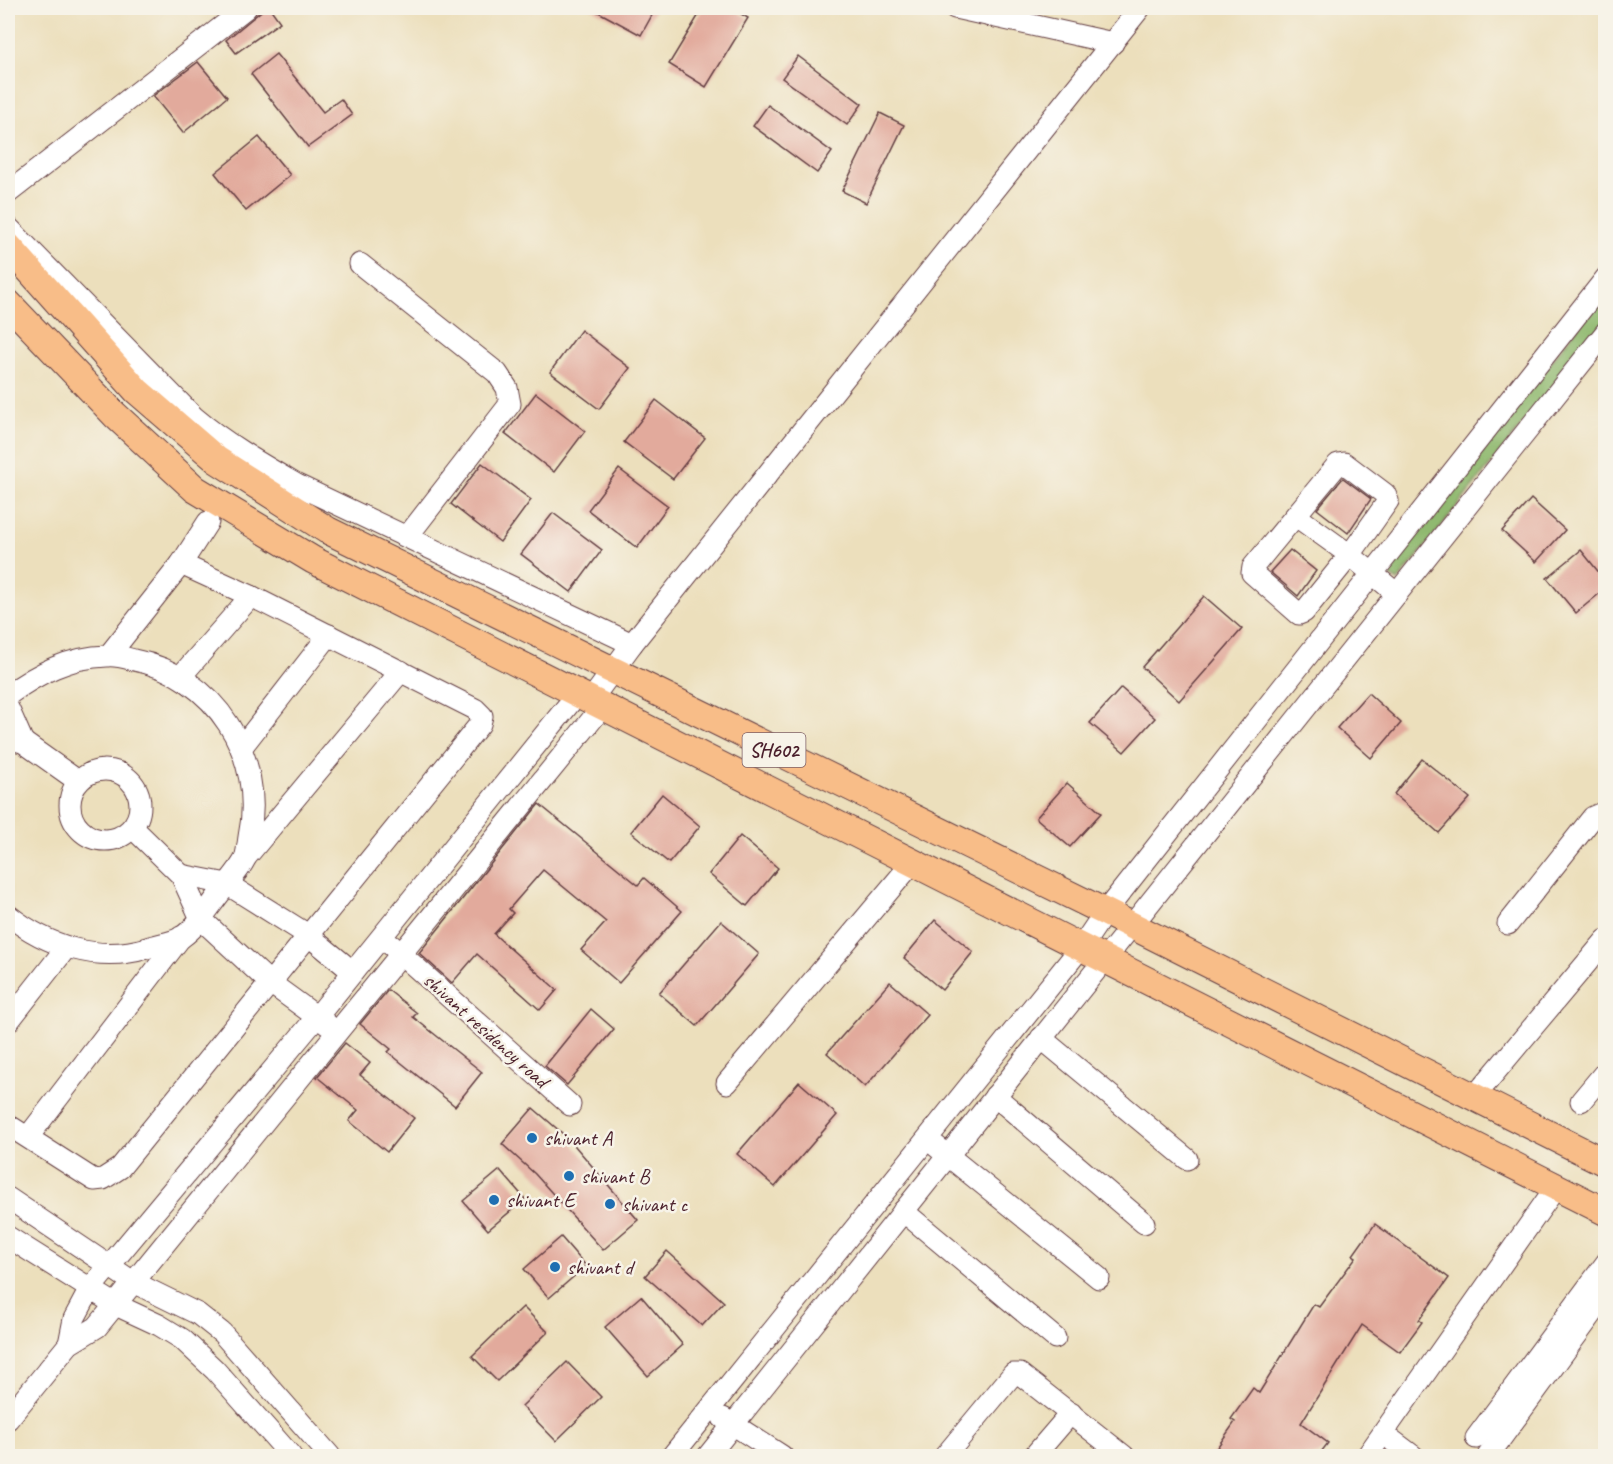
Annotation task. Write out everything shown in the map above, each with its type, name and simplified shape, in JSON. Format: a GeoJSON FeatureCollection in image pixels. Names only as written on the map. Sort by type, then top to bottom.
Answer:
{"type":"FeatureCollection","features":[{"type":"Feature","properties":{"kind":"main road","name":"SH602"},"geometry":{"type":"LineString","coordinates":[[8,246],[137,391],[217,460],[327,530],[1105,912],[1605,1163]]}},
{"type":"Feature","properties":{"kind":"main road","name":"SH602"},"geometry":{"type":"LineString","coordinates":[[8,303],[115,415],[195,489],[313,560],[1605,1212]]}},
{"type":"Feature","properties":{"kind":"street"},"geometry":{"type":"LineString","coordinates":[[8,193],[246,8]]}},
{"type":"Feature","properties":{"kind":"street"},"geometry":{"type":"LineString","coordinates":[[955,8],[1113,43]]}},
{"type":"Feature","properties":{"kind":"street"},"geometry":{"type":"LineString","coordinates":[[8,1419],[69,1344],[97,1328],[401,954],[632,644],[1140,8]]}},
{"type":"Feature","properties":{"kind":"street"},"geometry":{"type":"LineString","coordinates":[[8,227],[215,435],[297,485],[632,644]]}},
{"type":"Feature","properties":{"kind":"street"},"geometry":{"type":"LineString","coordinates":[[360,264],[497,373],[507,388],[510,404],[407,537]]}},
{"type":"Feature","properties":{"kind":"street"},"geometry":{"type":"LineString","coordinates":[[708,1456],[1041,1038],[1093,952],[1105,912],[1605,278]]}},
{"type":"Feature","properties":{"kind":"street"},"geometry":{"type":"LineString","coordinates":[[672,1456],[927,1140],[1093,952],[1131,926],[1605,332]]}},
{"type":"Feature","properties":{"kind":"street"},"geometry":{"type":"LineString","coordinates":[[1344,463],[1385,494],[1388,501],[1350,555],[1304,612],[1299,614],[1252,573],[1253,567],[1338,464],[1344,463]]}},
{"type":"Feature","properties":{"kind":"street"},"geometry":{"type":"LineString","coordinates":[[1296,516],[1350,555],[1397,594]]}},
{"type":"Feature","properties":{"kind":"street"},"geometry":{"type":"LineString","coordinates":[[109,655],[181,564],[208,522]]}},
{"type":"Feature","properties":{"kind":"street"},"geometry":{"type":"LineString","coordinates":[[8,1125],[94,1180],[104,1179],[120,1168],[480,724],[483,716],[476,709],[401,671],[251,596],[181,564]]}},
{"type":"Feature","properties":{"kind":"street"},"geometry":{"type":"LineString","coordinates":[[181,676],[251,596]]}},
{"type":"Feature","properties":{"kind":"street"},"geometry":{"type":"LineString","coordinates":[[241,748],[328,635]]}},
{"type":"Feature","properties":{"kind":"street"},"geometry":{"type":"LineString","coordinates":[[8,695],[34,676],[69,661],[109,655],[156,664],[197,687],[229,722],[249,765],[254,813],[245,859]]}},
{"type":"Feature","properties":{"kind":"street"},"geometry":{"type":"LineString","coordinates":[[28,1137],[181,937],[201,919],[245,859],[401,671]]}},
{"type":"Feature","properties":{"kind":"street"},"geometry":{"type":"LineString","coordinates":[[69,1344],[74,1318],[90,1289],[381,937],[591,700]]}},
{"type":"Feature","properties":{"kind":"street"},"geometry":{"type":"LineString","coordinates":[[8,708],[15,741],[78,781]]}},
{"type":"Feature","properties":{"kind":"street"},"geometry":{"type":"LineString","coordinates":[[111,770],[132,782],[141,805],[139,817],[133,828],[114,840],[103,841],[82,833],[75,824],[69,802],[78,781],[88,774],[111,770]]}},
{"type":"Feature","properties":{"kind":"street"},"geometry":{"type":"LineString","coordinates":[[1508,924],[1593,817],[1600,814],[1605,817]]}},
{"type":"Feature","properties":{"kind":"street"},"geometry":{"type":"LineString","coordinates":[[133,828],[181,876],[201,919],[269,982],[316,1018],[339,1031]]}},
{"type":"Feature","properties":{"kind":"street"},"geometry":{"type":"LineString","coordinates":[[727,1083],[913,862]]}},
{"type":"Feature","properties":{"kind":"street"},"geometry":{"type":"LineString","coordinates":[[181,876],[226,885],[308,935],[353,972]]}},
{"type":"Feature","properties":{"kind":"street"},"geometry":{"type":"LineString","coordinates":[[8,915],[29,932],[66,948],[91,952],[131,953],[181,937]]}},
{"type":"Feature","properties":{"kind":"street","name":"shivant residency road"},"geometry":{"type":"LineString","coordinates":[[381,937],[570,1105]]}},
{"type":"Feature","properties":{"kind":"street"},"geometry":{"type":"LineString","coordinates":[[1475,1096],[1605,940]]}},
{"type":"Feature","properties":{"kind":"street"},"geometry":{"type":"LineString","coordinates":[[8,1022],[66,948]]}},
{"type":"Feature","properties":{"kind":"street"},"geometry":{"type":"LineString","coordinates":[[1041,1038],[1187,1159]]}},
{"type":"Feature","properties":{"kind":"street"},"geometry":{"type":"LineString","coordinates":[[1581,1101],[1605,1071]]}},
{"type":"Feature","properties":{"kind":"street"},"geometry":{"type":"LineString","coordinates":[[995,1096],[1144,1223]]}},
{"type":"Feature","properties":{"kind":"street"},"geometry":{"type":"LineString","coordinates":[[927,1140],[1099,1278]]}},
{"type":"Feature","properties":{"kind":"street"},"geometry":{"type":"LineString","coordinates":[[1367,1456],[1556,1187]]}},
{"type":"Feature","properties":{"kind":"street"},"geometry":{"type":"LineString","coordinates":[[8,1198],[133,1282],[198,1314],[222,1333],[300,1422],[321,1451]]}},
{"type":"Feature","properties":{"kind":"street"},"geometry":{"type":"LineString","coordinates":[[903,1211],[1055,1338]]}},
{"type":"Feature","properties":{"kind":"street"},"geometry":{"type":"LineString","coordinates":[[8,1238],[116,1305],[159,1325],[197,1352],[290,1456]]}},
{"type":"Feature","properties":{"kind":"street"},"geometry":{"type":"LineString","coordinates":[[1476,1438],[1605,1263]]}},
{"type":"Feature","properties":{"kind":"street"},"geometry":{"type":"LineString","coordinates":[[1488,1456],[1605,1295]]}},
{"type":"Feature","properties":{"kind":"street"},"geometry":{"type":"LineString","coordinates":[[945,1456],[1013,1374],[1027,1377],[1124,1456]]}},
{"type":"Feature","properties":{"kind":"street"},"geometry":{"type":"LineString","coordinates":[[712,1407],[732,1426],[782,1456]]}},
{"type":"Feature","properties":{"kind":"street"},"geometry":{"type":"LineString","coordinates":[[1034,1456],[1071,1413]]}},
{"type":"Feature","properties":{"kind":"street"},"geometry":{"type":"LineString","coordinates":[[290,1456],[300,1422]]}},
{"type":"Feature","properties":{"kind":"street"},"geometry":{"type":"LineString","coordinates":[[1393,1442],[1413,1456]]}},
{"type":"Feature","properties":{"kind":"green space"},"geometry":{"type":"Polygon","coordinates":[[[1605,291],[1605,321],[1398,581],[1385,573],[1476,460],[1605,291]]]}},
{"type":"Feature","properties":{"kind":"building"},"geometry":{"type":"Polygon","coordinates":[[[265,8],[270,8],[280,22],[236,53],[226,40],[265,8]]]}},
{"type":"Feature","properties":{"kind":"building"},"geometry":{"type":"Polygon","coordinates":[[[591,8],[656,8],[641,35],[591,8]]]}},
{"type":"Feature","properties":{"kind":"building"},"geometry":{"type":"Polygon","coordinates":[[[703,8],[731,8],[748,18],[706,87],[669,64],[703,8]]]}},
{"type":"Feature","properties":{"kind":"building"},"geometry":{"type":"Polygon","coordinates":[[[276,54],[323,112],[341,99],[352,115],[308,147],[251,74],[276,54]]]}},
{"type":"Feature","properties":{"kind":"building"},"geometry":{"type":"Polygon","coordinates":[[[798,56],[862,104],[847,125],[782,78],[798,56]]]}},
{"type":"Feature","properties":{"kind":"building"},"geometry":{"type":"Polygon","coordinates":[[[198,62],[227,97],[183,133],[153,96],[198,62]]]}},
{"type":"Feature","properties":{"kind":"building"},"geometry":{"type":"Polygon","coordinates":[[[768,105],[832,152],[817,173],[753,126],[768,105]]]}},
{"type":"Feature","properties":{"kind":"building"},"geometry":{"type":"Polygon","coordinates":[[[880,113],[904,125],[866,203],[842,191],[880,113]]]}},
{"type":"Feature","properties":{"kind":"building"},"geometry":{"type":"Polygon","coordinates":[[[259,137],[290,175],[246,211],[215,173],[259,137]]]}},
{"type":"Feature","properties":{"kind":"building"},"geometry":{"type":"Polygon","coordinates":[[[581,330],[630,368],[599,409],[550,372],[581,330]]]}},
{"type":"Feature","properties":{"kind":"building"},"geometry":{"type":"Polygon","coordinates":[[[536,393],[585,431],[554,472],[505,434],[536,393]]]}},
{"type":"Feature","properties":{"kind":"building"},"geometry":{"type":"Polygon","coordinates":[[[656,400],[705,438],[673,479],[624,442],[656,400]]]}},
{"type":"Feature","properties":{"kind":"building"},"geometry":{"type":"Polygon","coordinates":[[[482,463],[531,500],[500,542],[451,504],[482,463]]]}},
{"type":"Feature","properties":{"kind":"building"},"geometry":{"type":"Polygon","coordinates":[[[619,469],[668,506],[637,548],[588,510],[619,469]]]}},
{"type":"Feature","properties":{"kind":"building"},"geometry":{"type":"Polygon","coordinates":[[[1343,478],[1371,499],[1348,533],[1317,509],[1343,478]]]}},
{"type":"Feature","properties":{"kind":"building"},"geometry":{"type":"Polygon","coordinates":[[[1531,499],[1565,530],[1536,562],[1502,531],[1531,499]]]}},
{"type":"Feature","properties":{"kind":"building"},"geometry":{"type":"Polygon","coordinates":[[[553,513],[602,550],[571,592],[521,554],[553,513]]]}},
{"type":"Feature","properties":{"kind":"building"},"geometry":{"type":"Polygon","coordinates":[[[1290,550],[1316,571],[1298,596],[1270,572],[1290,550]]]}},
{"type":"Feature","properties":{"kind":"building"},"geometry":{"type":"Polygon","coordinates":[[[1581,550],[1605,580],[1605,589],[1576,613],[1547,578],[1581,550]]]}},
{"type":"Feature","properties":{"kind":"building"},"geometry":{"type":"Polygon","coordinates":[[[1204,596],[1242,629],[1179,701],[1142,667],[1204,596]]]}},
{"type":"Feature","properties":{"kind":"building"},"geometry":{"type":"Polygon","coordinates":[[[1121,688],[1155,718],[1124,752],[1090,723],[1121,688]]]}},
{"type":"Feature","properties":{"kind":"building"},"geometry":{"type":"Polygon","coordinates":[[[1368,693],[1401,723],[1371,758],[1337,728],[1368,693]]]}},
{"type":"Feature","properties":{"kind":"building"},"geometry":{"type":"Polygon","coordinates":[[[1422,759],[1470,798],[1439,833],[1394,794],[1422,759]]]}},
{"type":"Feature","properties":{"kind":"building"},"geometry":{"type":"Polygon","coordinates":[[[1067,783],[1101,813],[1070,847],[1036,818],[1067,783]]]}},
{"type":"Feature","properties":{"kind":"building"},"geometry":{"type":"Polygon","coordinates":[[[662,794],[700,826],[669,863],[631,832],[662,794]]]}},
{"type":"Feature","properties":{"kind":"building"},"geometry":{"type":"Polygon","coordinates":[[[539,804],[638,885],[644,878],[682,911],[619,983],[581,950],[606,922],[543,870],[509,909],[513,913],[494,934],[557,990],[540,1010],[477,954],[452,983],[419,953],[539,804]]]}},
{"type":"Feature","properties":{"kind":"building"},"geometry":{"type":"Polygon","coordinates":[[[740,836],[778,868],[747,906],[709,874],[740,836]]]}},
{"type":"Feature","properties":{"kind":"building"},"geometry":{"type":"Polygon","coordinates":[[[935,920],[973,952],[942,990],[904,958],[935,920]]]}},
{"type":"Feature","properties":{"kind":"building"},"geometry":{"type":"Polygon","coordinates":[[[721,921],[759,954],[697,1026],[659,993],[721,921]]]}},
{"type":"Feature","properties":{"kind":"building"},"geometry":{"type":"Polygon","coordinates":[[[890,982],[928,1015],[865,1087],[827,1053],[890,982]]]}},
{"type":"Feature","properties":{"kind":"building"},"geometry":{"type":"Polygon","coordinates":[[[388,990],[417,1013],[413,1017],[482,1072],[455,1106],[388,1052],[391,1049],[360,1024],[388,990]]]}},
{"type":"Feature","properties":{"kind":"building"},"geometry":{"type":"Polygon","coordinates":[[[591,1009],[614,1029],[567,1085],[545,1066],[591,1009]]]}},
{"type":"Feature","properties":{"kind":"building"},"geometry":{"type":"Polygon","coordinates":[[[345,1043],[370,1063],[360,1075],[414,1118],[387,1152],[349,1121],[358,1110],[317,1077],[345,1043]]]}},
{"type":"Feature","properties":{"kind":"building"},"geometry":{"type":"Polygon","coordinates":[[[799,1082],[837,1115],[775,1187],[737,1154],[799,1082]]]}},
{"type":"Feature","properties":{"kind":"building"},"geometry":{"type":"Polygon","coordinates":[[[533,1108],[569,1139],[638,1220],[603,1250],[535,1174],[502,1144],[533,1108]]]}},
{"type":"Feature","properties":{"kind":"building","name":"shivant E"},"geometry":{"type":"Polygon","coordinates":[[[500,1170],[525,1199],[488,1230],[463,1201],[500,1170]]]}},
{"type":"Feature","properties":{"kind":"building"},"geometry":{"type":"Polygon","coordinates":[[[1375,1224],[1449,1278],[1419,1320],[1422,1322],[1400,1352],[1362,1325],[1301,1423],[1328,1443],[1318,1456],[1211,1456],[1235,1422],[1231,1419],[1253,1388],[1259,1393],[1314,1304],[1319,1307],[1356,1257],[1353,1255],[1375,1224]]]}},
{"type":"Feature","properties":{"kind":"building","name":"shivant d"},"geometry":{"type":"Polygon","coordinates":[[[561,1237],[586,1266],[549,1298],[524,1269],[561,1237]]]}},
{"type":"Feature","properties":{"kind":"building"},"geometry":{"type":"Polygon","coordinates":[[[667,1251],[724,1302],[702,1326],[645,1276],[667,1251]]]}},
{"type":"Feature","properties":{"kind":"building"},"geometry":{"type":"Polygon","coordinates":[[[641,1296],[683,1345],[648,1376],[605,1327],[641,1296]]]}},
{"type":"Feature","properties":{"kind":"building"},"geometry":{"type":"Polygon","coordinates":[[[523,1307],[548,1332],[497,1381],[472,1356],[523,1307]]]}},
{"type":"Feature","properties":{"kind":"building"},"geometry":{"type":"Polygon","coordinates":[[[567,1362],[601,1397],[556,1441],[522,1406],[567,1362]]]}},
{"type":"Feature","properties":{"kind":"place","name":"shivant A"},"geometry":{"type":"Point","coordinates":[532,1138]}},
{"type":"Feature","properties":{"kind":"place","name":"shivant B"},"geometry":{"type":"Point","coordinates":[569,1176]}},
{"type":"Feature","properties":{"kind":"place","name":"shivant E"},"geometry":{"type":"Point","coordinates":[494,1200]}},
{"type":"Feature","properties":{"kind":"place","name":"shivant c"},"geometry":{"type":"Point","coordinates":[610,1204]}},
{"type":"Feature","properties":{"kind":"place","name":"shivant d"},"geometry":{"type":"Point","coordinates":[555,1267]}}]}
